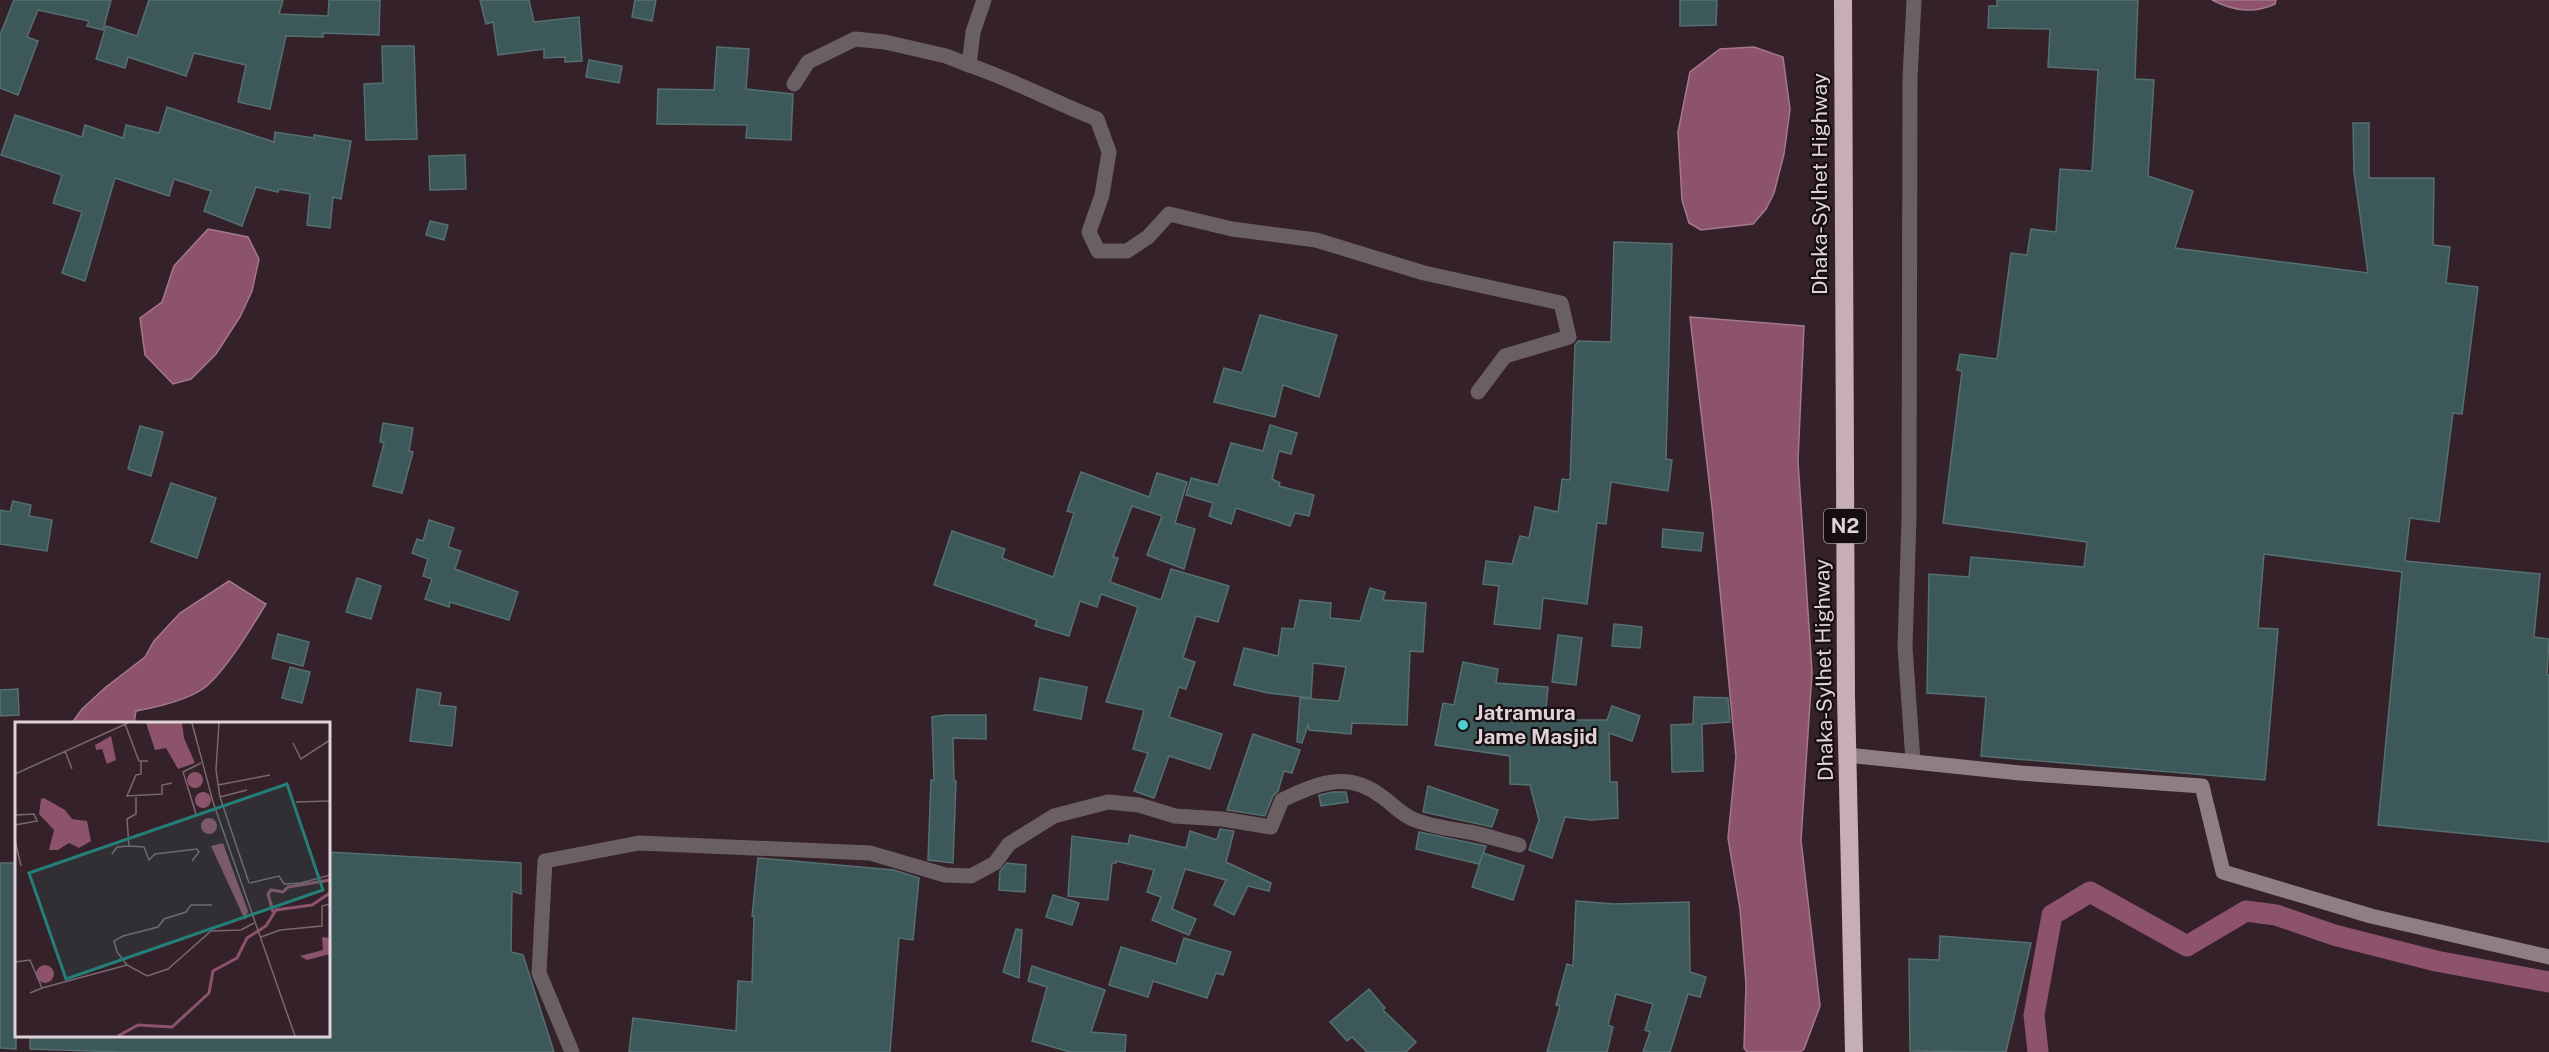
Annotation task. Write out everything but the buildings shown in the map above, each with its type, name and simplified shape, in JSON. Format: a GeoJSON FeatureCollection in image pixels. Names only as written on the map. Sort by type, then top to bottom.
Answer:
{"type":"FeatureCollection","features":[{"type":"Feature","properties":{"kind":"highway","name":"Dhaka-Sylhet Highway"},"geometry":{"type":"LineString","coordinates":[[1843,0],[1842,292],[1847,755],[1854,1052]]}},
{"type":"Feature","properties":{"kind":"street"},"geometry":{"type":"LineString","coordinates":[[969,65],[973,32],[984,0]]}},
{"type":"Feature","properties":{"kind":"street"},"geometry":{"type":"LineString","coordinates":[[1913,761],[1905,648],[1909,517],[1910,78],[1914,0]]}},
{"type":"Feature","properties":{"kind":"street"},"geometry":{"type":"LineString","coordinates":[[794,84],[808,62],[855,39],[885,42],[946,56],[1001,76],[1040,96],[1097,118],[1109,152],[1102,195],[1089,232],[1098,251],[1127,251],[1148,237],[1169,214],[1232,229],[1316,240],[1424,273],[1561,303],[1569,337],[1505,356],[1478,392]]}},
{"type":"Feature","properties":{"kind":"street"},"geometry":{"type":"LineString","coordinates":[[1847,755],[2020,772],[2202,786],[2223,872],[2372,916],[2549,957]]}},
{"type":"Feature","properties":{"kind":"street"},"geometry":{"type":"LineString","coordinates":[[572,1052],[539,974],[545,861],[639,843],[870,853],[945,875],[971,876],[995,863],[1009,844],[1054,816],[1108,802],[1139,805],[1174,816],[1222,819],[1271,826],[1282,800],[1309,787],[1330,781],[1360,783],[1381,795],[1406,817],[1436,828],[1471,833],[1519,845]]}},
{"type":"Feature","properties":{"kind":"shaded area"},"geometry":{"type":"Polygon","coordinates":[[[2212,0],[2276,0],[2275,4],[2267,7],[2244,10],[2228,7],[2212,0]]]}},
{"type":"Feature","properties":{"kind":"shaded area"},"geometry":{"type":"Polygon","coordinates":[[[1754,47],[1783,57],[1790,109],[1784,154],[1774,193],[1766,209],[1753,224],[1701,230],[1689,223],[1682,200],[1678,132],[1690,72],[1720,49],[1754,47]]]}},
{"type":"Feature","properties":{"kind":"shaded area"},"geometry":{"type":"Polygon","coordinates":[[[208,229],[248,237],[259,259],[252,291],[240,317],[216,354],[191,379],[173,384],[145,355],[140,318],[162,302],[174,266],[208,229]]]}},
{"type":"Feature","properties":{"kind":"shaded area"},"geometry":{"type":"Polygon","coordinates":[[[1690,317],[1804,326],[1798,461],[1812,672],[1801,840],[1820,1006],[1804,1049],[1800,1052],[1747,1052],[1744,1048],[1746,984],[1740,909],[1728,838],[1736,757],[1712,507],[1690,317]]]}},
{"type":"Feature","properties":{"kind":"shaded area"},"geometry":{"type":"Polygon","coordinates":[[[229,581],[266,604],[217,676],[194,694],[165,705],[136,711],[134,722],[73,722],[82,709],[106,687],[145,657],[154,641],[180,613],[229,581]]]}},
{"type":"Feature","properties":{"kind":"waterway"},"geometry":{"type":"LineString","coordinates":[[2038,1052],[2034,1015],[2052,915],[2090,892],[2187,946],[2246,911],[2276,915],[2334,935],[2436,961],[2549,982]]}},
{"type":"Feature","properties":{"kind":"place","name":"Jatramura Jame Masjid"},"geometry":{"type":"Point","coordinates":[1463,725]}}]}
